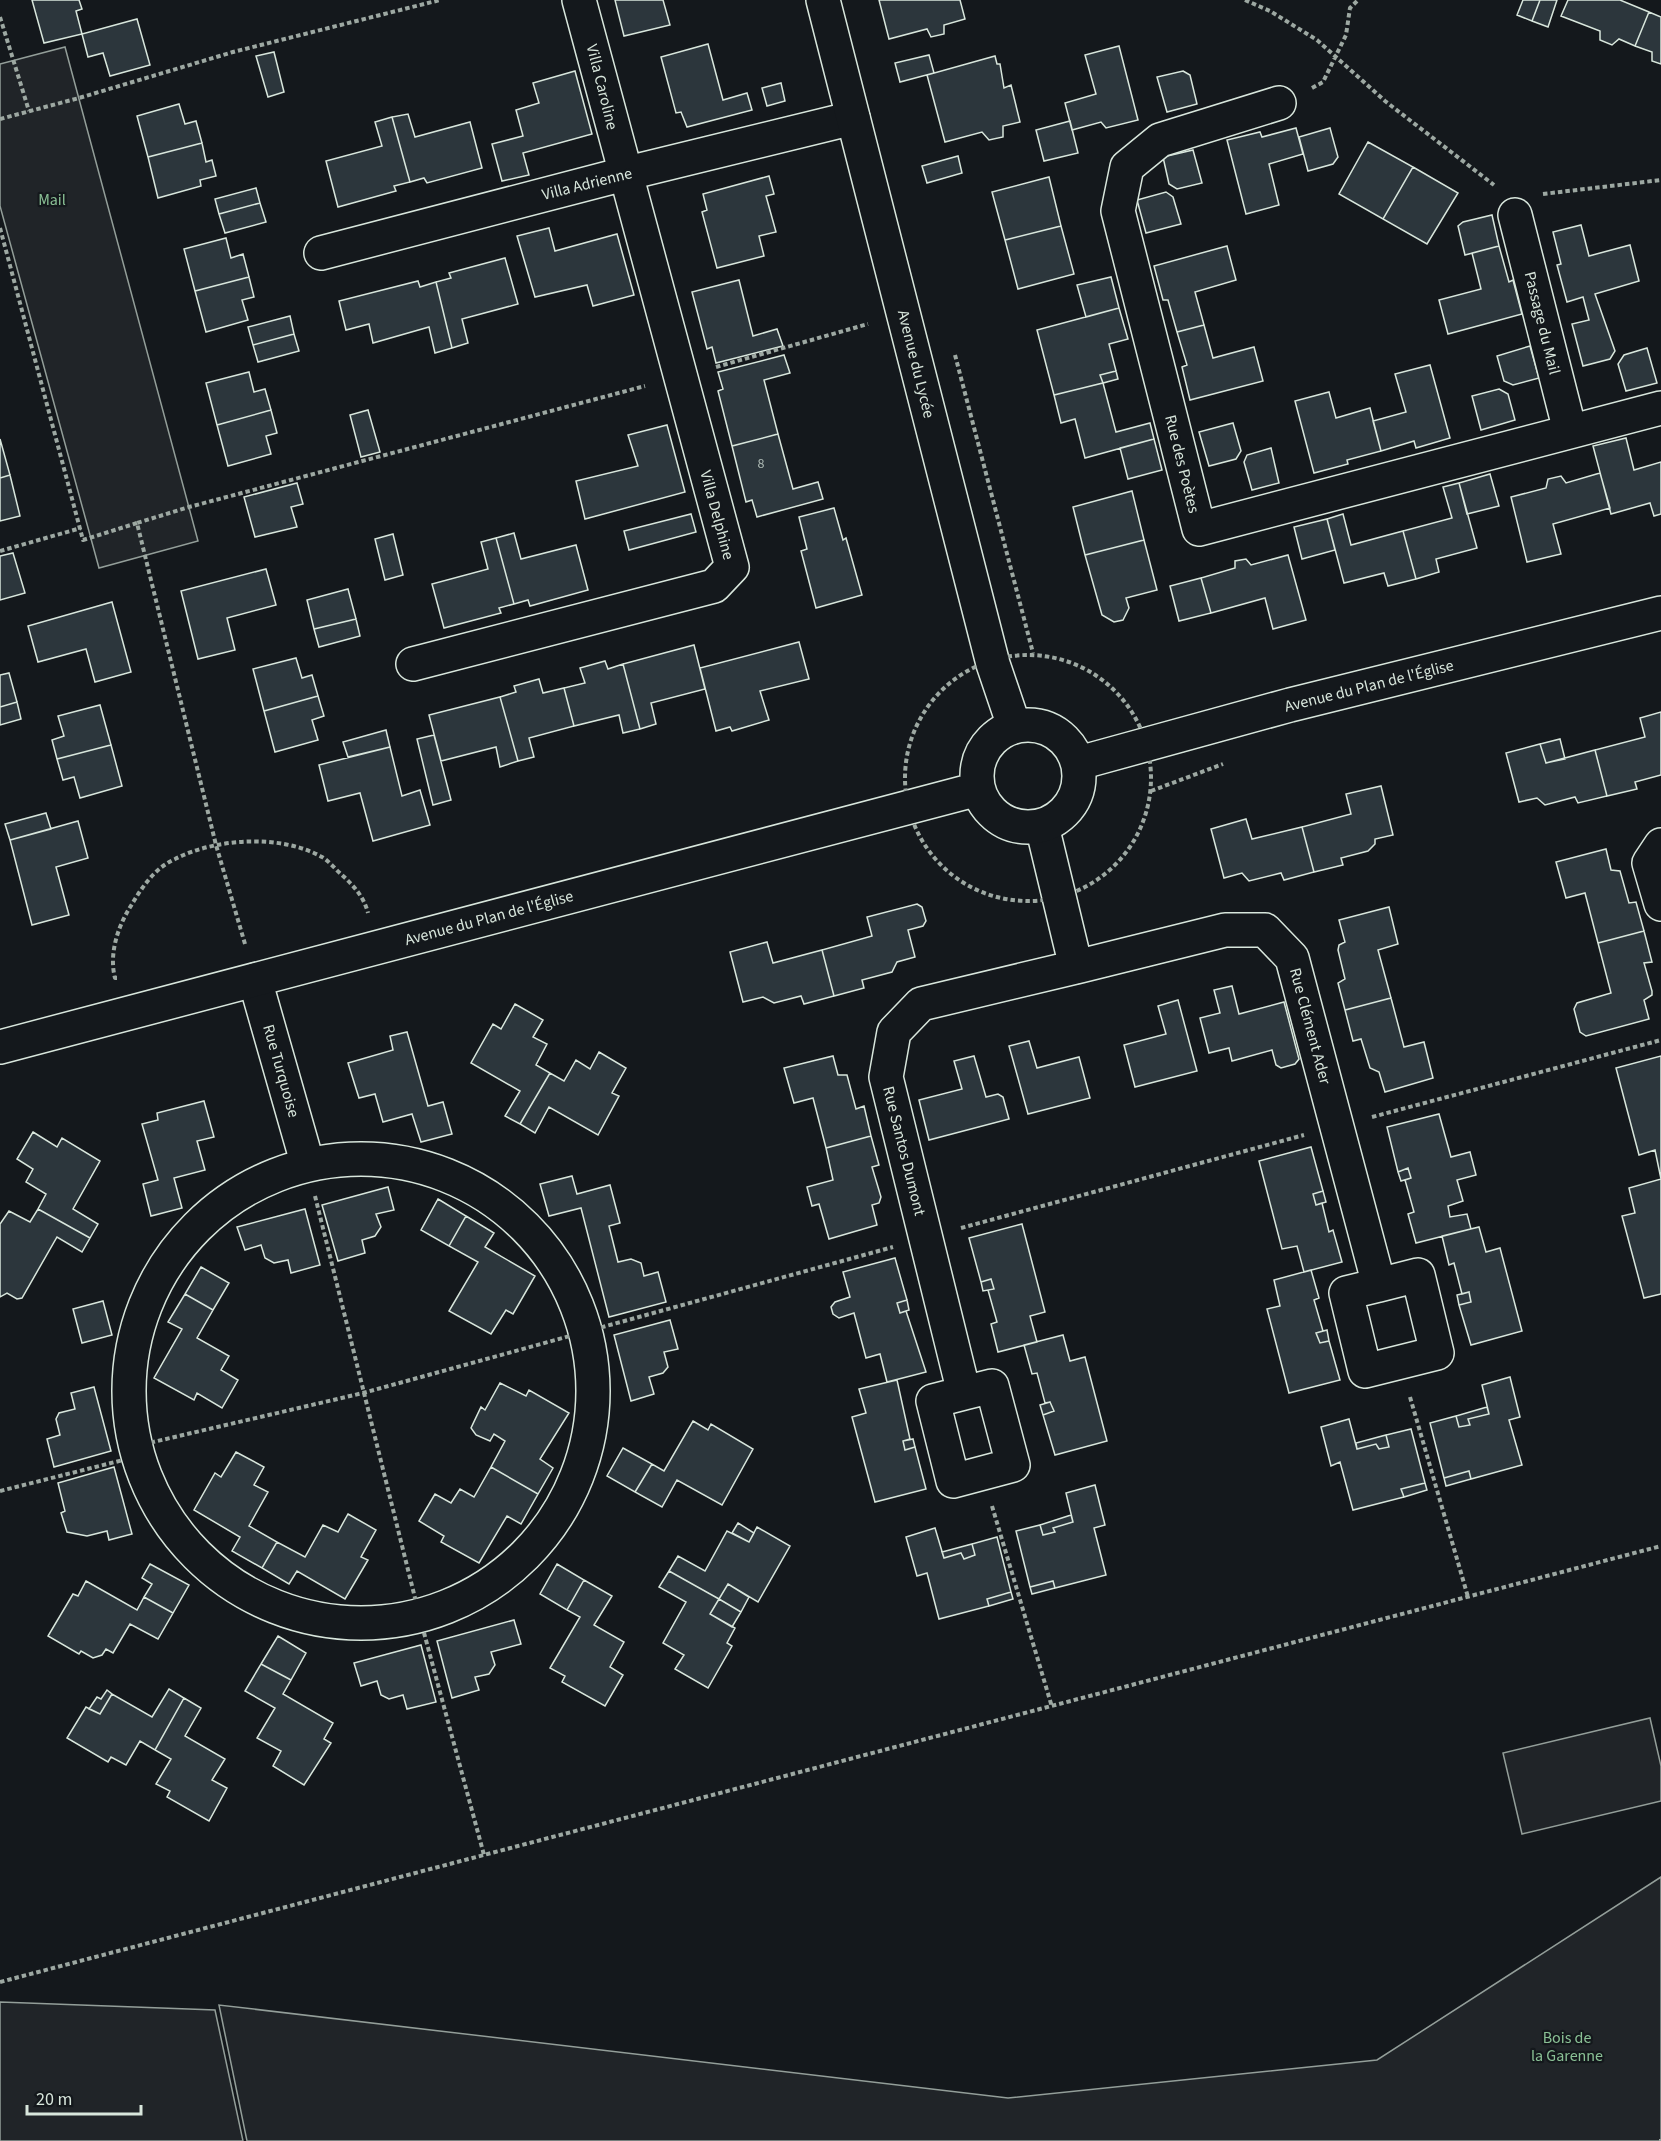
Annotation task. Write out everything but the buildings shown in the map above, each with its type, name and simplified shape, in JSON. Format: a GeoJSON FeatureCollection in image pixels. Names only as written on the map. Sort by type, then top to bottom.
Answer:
{"type":"FeatureCollection","features":[{"type":"Feature","properties":{"kind":"street","name":"Villa Caroline"},"geometry":{"type":"LineString","coordinates":[[579,0],[624,174]]}},
{"type":"Feature","properties":{"kind":"street","name":"Avenue du Lycée"},"geometry":{"type":"LineString","coordinates":[[824,0],[993,664],[1014,726]]}},
{"type":"Feature","properties":{"kind":"street","name":"Rue des Poètes"},"geometry":{"type":"LineString","coordinates":[[1279,103],[1160,140],[1127,167],[1118,211],[1199,529],[1661,408]]}},
{"type":"Feature","properties":{"kind":"street","name":"Villa Adrienne"},"geometry":{"type":"LineString","coordinates":[[321,253],[624,174],[853,118]]}},
{"type":"Feature","properties":{"kind":"street","name":"Villa Delphine"},"geometry":{"type":"LineString","coordinates":[[413,664],[714,586],[732,567],[624,174]]}},
{"type":"Feature","properties":{"kind":"street","name":"Passage du Mail"},"geometry":{"type":"LineString","coordinates":[[1515,215],[1570,431]]}},
{"type":"Feature","properties":{"kind":"street","name":"Avenue du Plan de l'Église"},"geometry":{"type":"LineString","coordinates":[[1078,763],[1290,705],[1661,613]]}},
{"type":"Feature","properties":{"kind":"street"},"geometry":{"type":"LineString","coordinates":[[1030,724],[1047,728],[1060,736],[1072,748],[1078,763],[1080,779],[1073,802],[1056,820],[1042,826],[1025,828],[1002,821],[984,804],[978,789],[977,773],[980,758],[988,744],[1000,733],[1014,726],[1030,724]]}},
{"type":"Feature","properties":{"kind":"street","name":"Avenue du Plan de l'Église"},"geometry":{"type":"LineString","coordinates":[[0,1047],[978,789]]}},
{"type":"Feature","properties":{"kind":"street"},"geometry":{"type":"LineString","coordinates":[[1042,826],[1076,967]]}},
{"type":"Feature","properties":{"kind":"street"},"geometry":{"type":"LineString","coordinates":[[1661,845],[1649,863],[1661,904]]}},
{"type":"Feature","properties":{"kind":"street","name":"Rue Clément Ader"},"geometry":{"type":"LineString","coordinates":[[1076,967],[1225,930],[1265,930],[1292,958],[1379,1285]]}},
{"type":"Feature","properties":{"kind":"street","name":"Rue Santos Dumont"},"geometry":{"type":"LineString","coordinates":[[964,1393],[886,1077],[894,1032],[921,1004],[1076,967]]}},
{"type":"Feature","properties":{"kind":"street","name":"Rue Turquoise"},"geometry":{"type":"LineString","coordinates":[[255,980],[307,1162]]}},
{"type":"Feature","properties":{"kind":"street"},"geometry":{"type":"LineString","coordinates":[[374,1158],[446,1173],[509,1210],[558,1265],[588,1332],[595,1405],[580,1477],[542,1540],[495,1582],[487,1589],[420,1618],[339,1625],[260,1603],[194,1556],[148,1490],[127,1412],[135,1330],[169,1257],[226,1200],[307,1162],[374,1158]]}},
{"type":"Feature","properties":{"kind":"street"},"geometry":{"type":"LineString","coordinates":[[1418,1275],[1437,1353],[1365,1371],[1346,1293],[1379,1285],[1418,1275]]}},
{"type":"Feature","properties":{"kind":"street"},"geometry":{"type":"LineString","coordinates":[[992,1386],[1013,1465],[953,1481],[933,1401],[964,1393],[992,1386]]}},
{"type":"Feature","properties":{"kind":"path"},"geometry":{"type":"LineString","coordinates":[[0,119],[233,52],[440,0]]}},
{"type":"Feature","properties":{"kind":"path"},"geometry":{"type":"LineString","coordinates":[[1245,0],[1270,11],[1317,40],[1385,101],[1489,182],[1499,187]]}},
{"type":"Feature","properties":{"kind":"path"},"geometry":{"type":"LineString","coordinates":[[1279,103],[1323,82],[1346,35],[1350,8],[1358,0]]}},
{"type":"Feature","properties":{"kind":"path"},"geometry":{"type":"LineString","coordinates":[[0,17],[29,111]]}},
{"type":"Feature","properties":{"kind":"path"},"geometry":{"type":"LineString","coordinates":[[1542,195],[1661,180]]}},
{"type":"Feature","properties":{"kind":"path"},"geometry":{"type":"LineString","coordinates":[[0,228],[83,540],[189,507],[679,378],[875,322]]}},
{"type":"Feature","properties":{"kind":"path"},"geometry":{"type":"LineString","coordinates":[[952,345],[1033,653]]}},
{"type":"Feature","properties":{"kind":"path"},"geometry":{"type":"LineString","coordinates":[[137,523],[216,845],[245,946]]}},
{"type":"Feature","properties":{"kind":"path"},"geometry":{"type":"LineString","coordinates":[[0,551],[81,528]]}},
{"type":"Feature","properties":{"kind":"path"},"geometry":{"type":"LineString","coordinates":[[1033,653],[1060,657],[1089,668],[1115,685],[1133,709],[1145,746],[1151,791],[1143,826],[1119,862],[1091,887],[1031,902],[1001,903],[970,892],[945,873],[924,844],[903,770],[910,739],[924,711],[941,689],[965,671],[1033,653]]}},
{"type":"Feature","properties":{"kind":"path"},"geometry":{"type":"LineString","coordinates":[[126,976],[115,978],[112,964],[119,925],[145,882],[174,859],[216,845],[251,840],[283,845],[322,857],[355,886],[366,905],[368,915],[357,918]]}},
{"type":"Feature","properties":{"kind":"path"},"geometry":{"type":"LineString","coordinates":[[234,949],[256,943]]}},
{"type":"Feature","properties":{"kind":"path"},"geometry":{"type":"LineString","coordinates":[[0,1491],[137,1451],[363,1394],[926,1238],[1661,1040]]}},
{"type":"Feature","properties":{"kind":"path"},"geometry":{"type":"LineString","coordinates":[[307,1162],[420,1618],[484,1855]]}},
{"type":"Feature","properties":{"kind":"path"},"geometry":{"type":"LineString","coordinates":[[1400,1362],[1468,1597]]}},
{"type":"Feature","properties":{"kind":"path"},"geometry":{"type":"LineString","coordinates":[[983,1473],[1052,1707]]}},
{"type":"Feature","properties":{"kind":"path"},"geometry":{"type":"LineString","coordinates":[[0,1982],[1661,1546]]}},
{"type":"Feature","properties":{"kind":"green space","name":"Mail"},"geometry":{"type":"Polygon","coordinates":[[[65,47],[198,541],[99,568],[0,206],[0,64],[65,47]]]}},
{"type":"Feature","properties":{"kind":"green space"},"geometry":{"type":"Polygon","coordinates":[[[1650,1718],[1661,1766],[1661,1801],[1522,1834],[1503,1753],[1650,1718]]]}},
{"type":"Feature","properties":{"kind":"green space","name":"Bois de la Garenne"},"geometry":{"type":"Polygon","coordinates":[[[1661,1877],[1661,2141],[247,2141],[219,2005],[1008,2098],[1377,2060],[1661,1877]]]}},
{"type":"Feature","properties":{"kind":"green space"},"geometry":{"type":"Polygon","coordinates":[[[0,2002],[215,2010],[243,2141],[0,2141],[0,2002]]]}}]}
